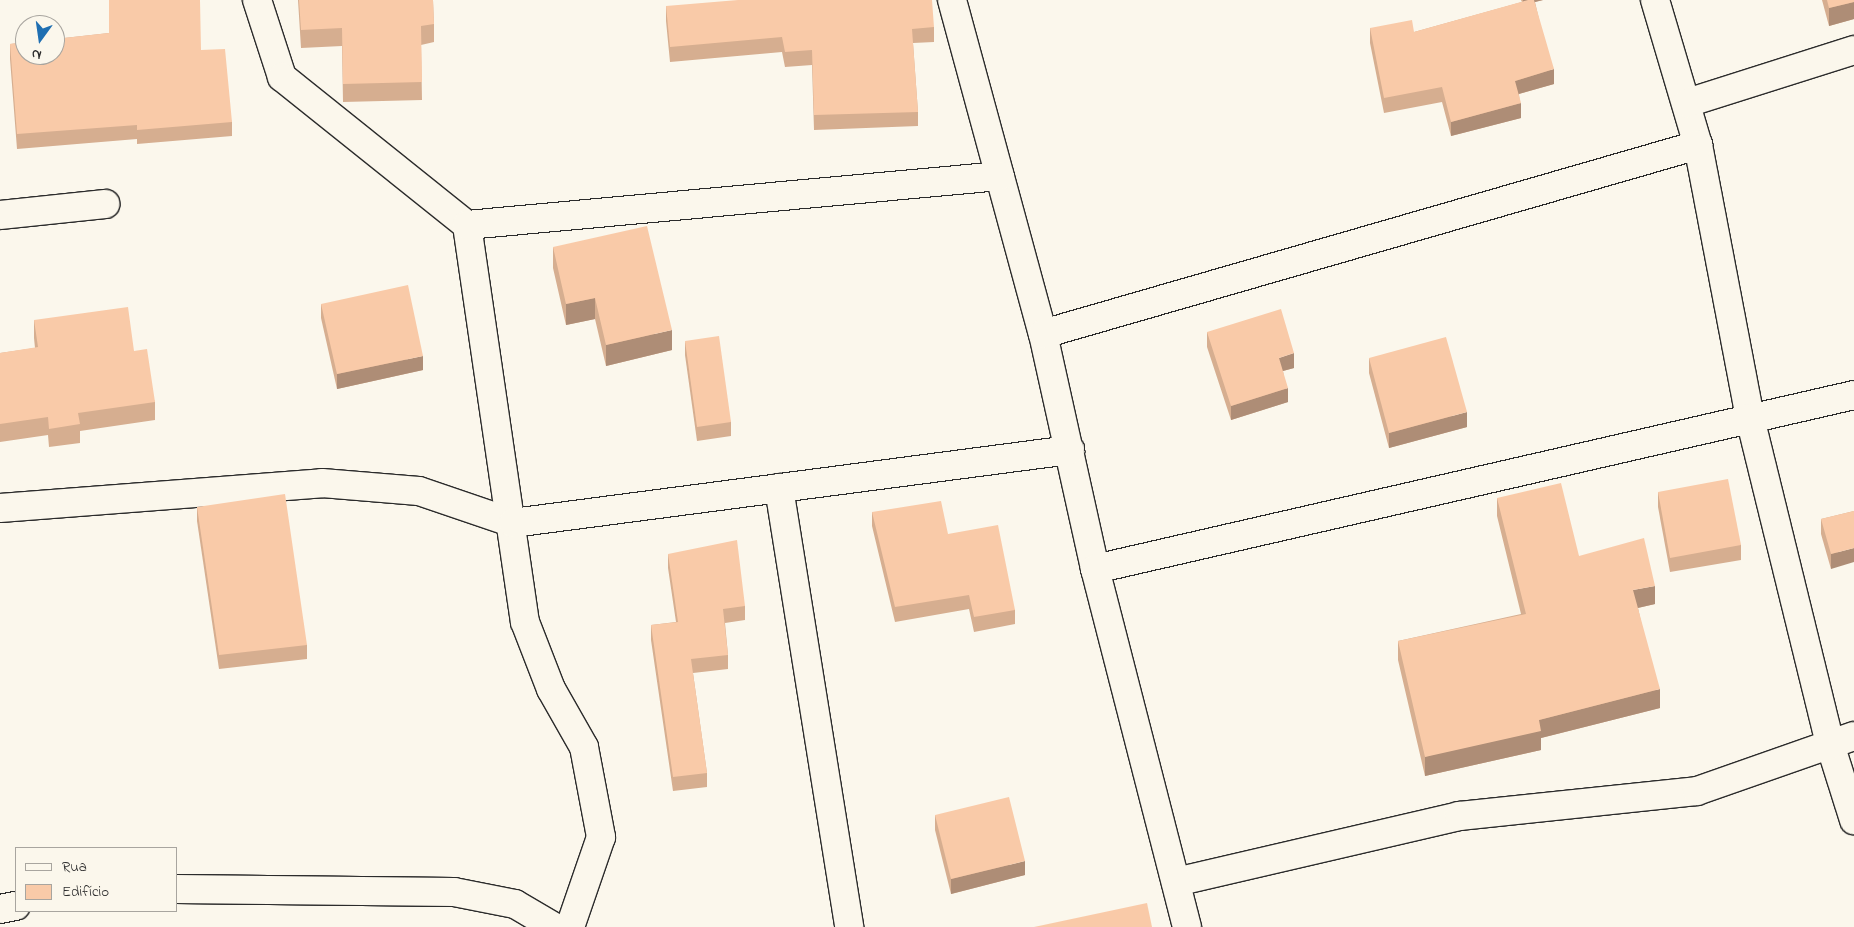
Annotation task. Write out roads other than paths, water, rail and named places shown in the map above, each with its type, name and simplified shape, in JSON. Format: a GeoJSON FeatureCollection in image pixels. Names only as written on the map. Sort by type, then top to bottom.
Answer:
{"type":"FeatureCollection","features":[{"type":"Feature","properties":{"kind":"street"},"geometry":{"type":"LineString","coordinates":[[257,0],[282,78],[467,225],[513,523],[525,622],[550,689],[584,747],[601,838],[570,927]]}},
{"type":"Feature","properties":{"kind":"street"},"geometry":{"type":"LineString","coordinates":[[952,0],[1044,334],[1095,568],[1187,927]]}},
{"type":"Feature","properties":{"kind":"street"},"geometry":{"type":"LineString","coordinates":[[1655,0],[1698,145],[1750,418],[1842,740],[1854,820]]}},
{"type":"Feature","properties":{"kind":"street"},"geometry":{"type":"LineString","coordinates":[[1687,103],[1854,50]]}},
{"type":"Feature","properties":{"kind":"street"},"geometry":{"type":"LineString","coordinates":[[1044,334],[1698,145]]}},
{"type":"Feature","properties":{"kind":"street"},"geometry":{"type":"LineString","coordinates":[[467,225],[1000,176]]}},
{"type":"Feature","properties":{"kind":"street"},"geometry":{"type":"LineString","coordinates":[[0,215],[105,204]]}},
{"type":"Feature","properties":{"kind":"street"},"geometry":{"type":"LineString","coordinates":[[1095,568],[1157,557],[1385,501],[1854,395]]}},
{"type":"Feature","properties":{"kind":"street"},"geometry":{"type":"LineString","coordinates":[[0,508],[322,483],[418,492],[513,523],[1070,450]]}},
{"type":"Feature","properties":{"kind":"street"},"geometry":{"type":"LineString","coordinates":[[779,488],[849,927]]}},
{"type":"Feature","properties":{"kind":"street"},"geometry":{"type":"LineString","coordinates":[[1176,882],[1459,816],[1697,791],[1842,740]]}},
{"type":"Feature","properties":{"kind":"street"},"geometry":{"type":"LineString","coordinates":[[178,889],[454,892],[515,904],[554,927]]}},
{"type":"Feature","properties":{"kind":"street"},"geometry":{"type":"LineString","coordinates":[[0,909],[15,906]]}}]}
